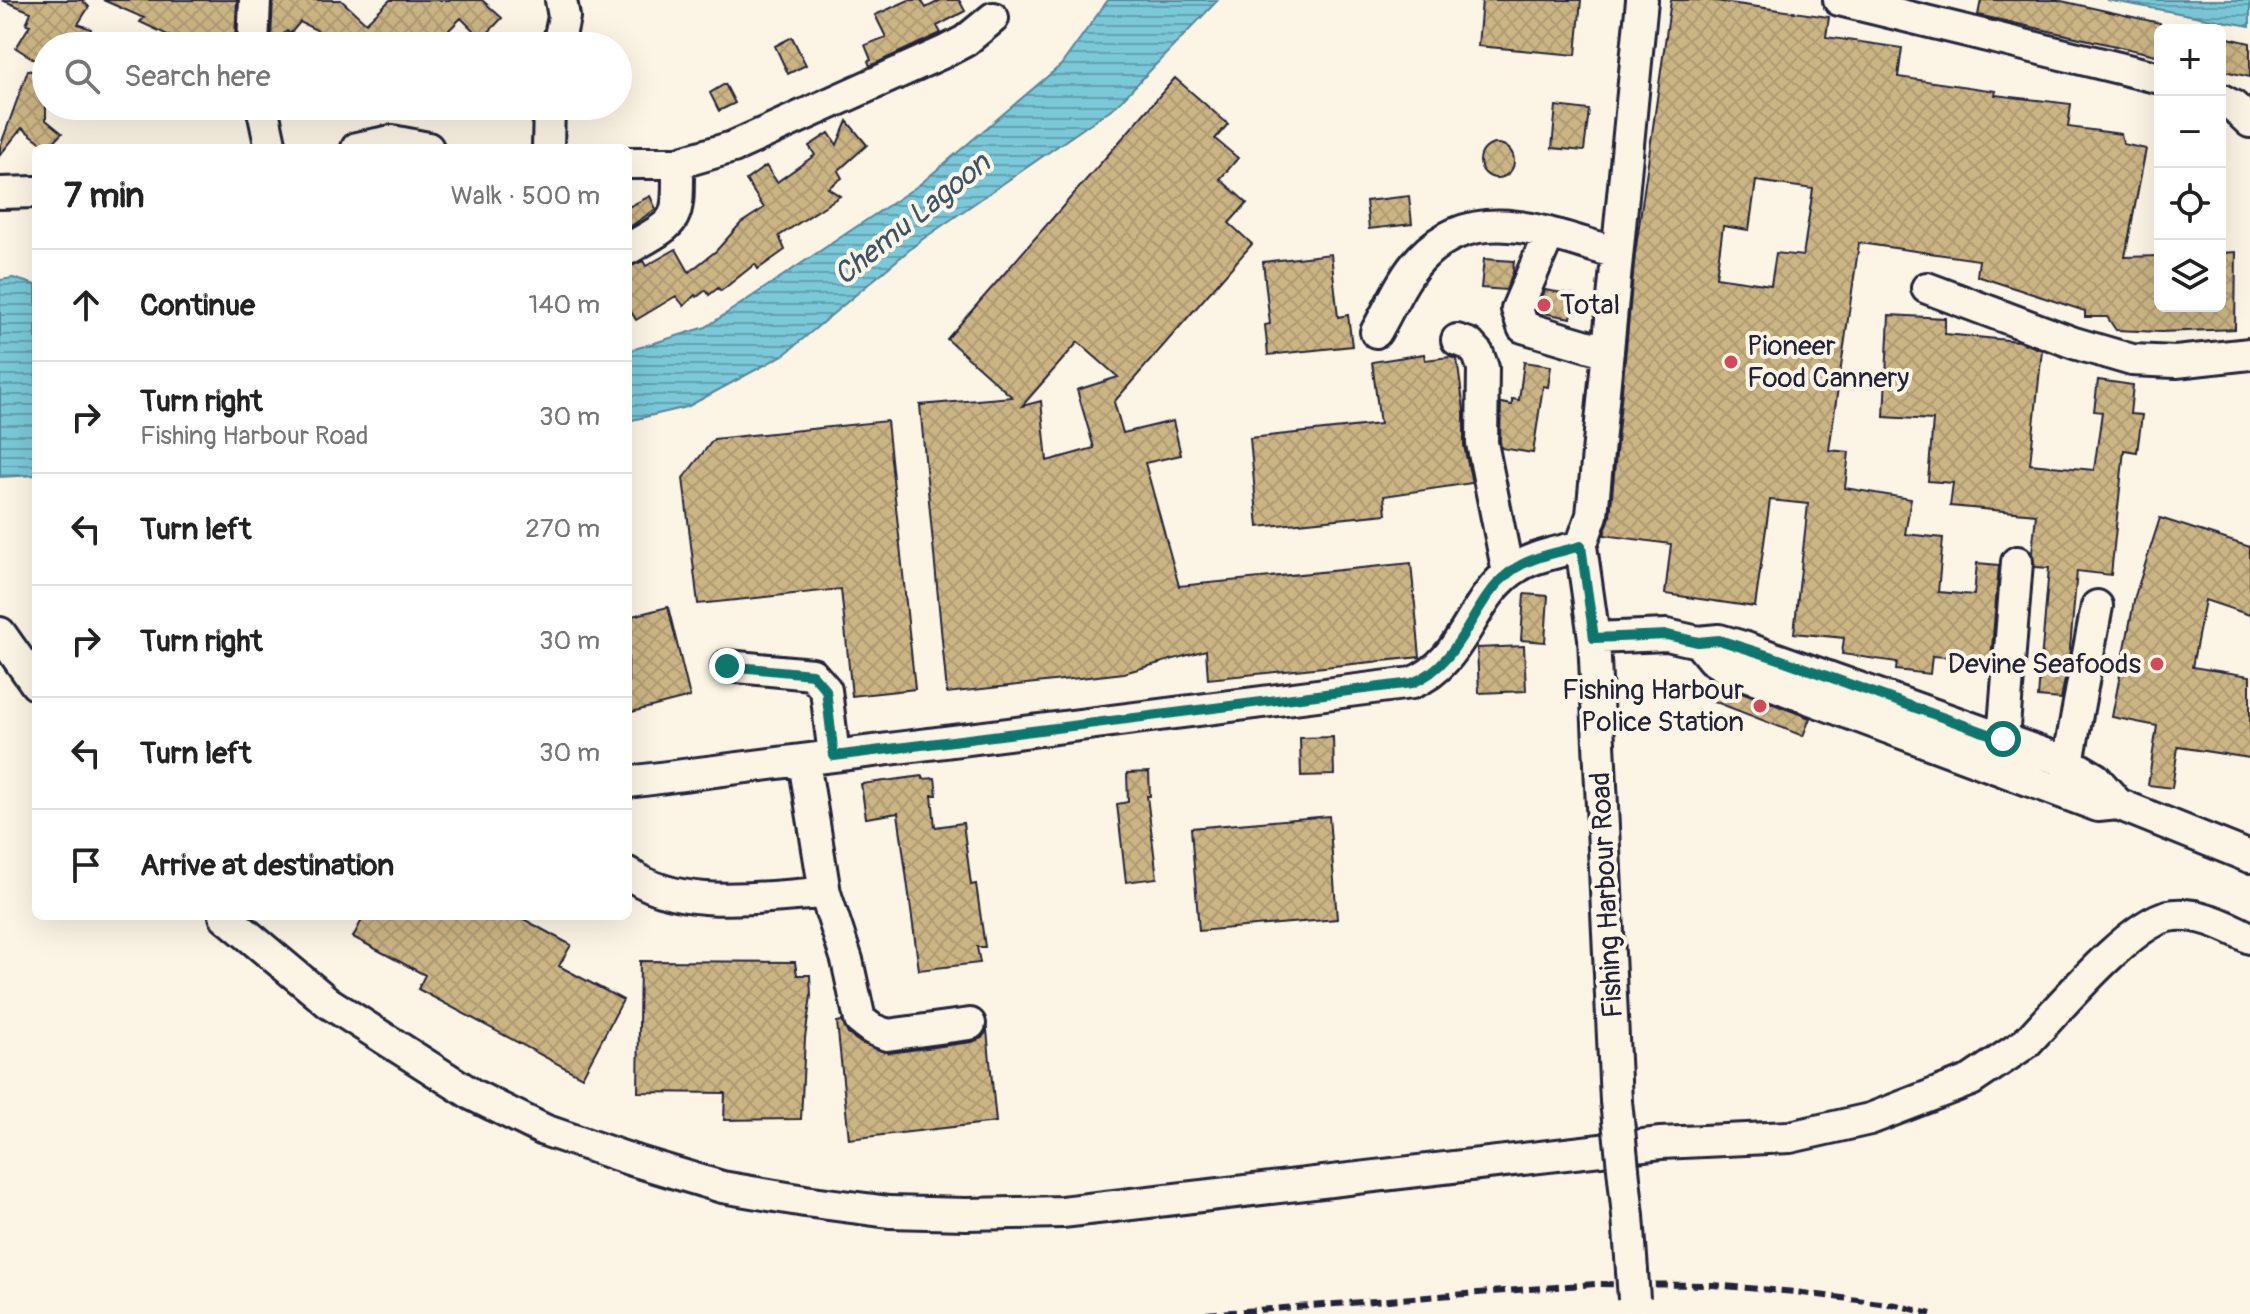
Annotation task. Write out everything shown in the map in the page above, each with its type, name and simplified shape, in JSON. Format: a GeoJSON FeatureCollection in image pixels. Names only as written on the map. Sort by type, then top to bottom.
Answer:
{"type":"FeatureCollection","features":[{"type":"Feature","properties":{"kind":"street"},"geometry":{"type":"LineString","coordinates":[[254,32],[255,0]]}},
{"type":"Feature","properties":{"kind":"street"},"geometry":{"type":"LineString","coordinates":[[561,0],[564,17],[561,32]]}},
{"type":"Feature","properties":{"kind":"street","name":"Fishing Harbour Road"},"geometry":{"type":"LineString","coordinates":[[1634,1295],[1616,1101],[1594,638],[1581,546],[1592,515],[1642,0]]}},
{"type":"Feature","properties":{"kind":"street"},"geometry":{"type":"LineString","coordinates":[[1839,0],[2154,77]]}},
{"type":"Feature","properties":{"kind":"street"},"geometry":{"type":"LineString","coordinates":[[632,163],[678,163],[733,147],[937,56],[965,41],[993,18]]}},
{"type":"Feature","properties":{"kind":"street"},"geometry":{"type":"LineString","coordinates":[[265,120],[270,144]]}},
{"type":"Feature","properties":{"kind":"street"},"geometry":{"type":"LineString","coordinates":[[548,144],[549,120]]}},
{"type":"Feature","properties":{"kind":"street"},"geometry":{"type":"LineString","coordinates":[[377,144],[392,141],[407,144]]}},
{"type":"Feature","properties":{"kind":"street"},"geometry":{"type":"LineString","coordinates":[[632,247],[670,224],[678,205],[678,163]]}},
{"type":"Feature","properties":{"kind":"street"},"geometry":{"type":"LineString","coordinates":[[0,193],[32,192]]}},
{"type":"Feature","properties":{"kind":"street"},"geometry":{"type":"LineString","coordinates":[[1376,332],[1419,259],[1438,243],[1469,226],[1492,224],[1529,228],[1617,253]]}},
{"type":"Feature","properties":{"kind":"street"},"geometry":{"type":"LineString","coordinates":[[1549,234],[1517,309],[1523,327],[1608,352]]}},
{"type":"Feature","properties":{"kind":"street"},"geometry":{"type":"LineString","coordinates":[[1927,288],[2074,343],[2132,360],[2176,362],[2250,354]]}},
{"type":"Feature","properties":{"kind":"street"},"geometry":{"type":"LineString","coordinates":[[1457,340],[1469,344],[1478,354],[1483,368],[1482,443],[1508,573]]}},
{"type":"Feature","properties":{"kind":"street"},"geometry":{"type":"LineString","coordinates":[[632,782],[1412,683],[1428,676],[1444,663],[1508,573],[1527,561],[1581,546]]}},
{"type":"Feature","properties":{"kind":"street"},"geometry":{"type":"LineString","coordinates":[[2003,739],[2017,562]]}},
{"type":"Feature","properties":{"kind":"street"},"geometry":{"type":"LineString","coordinates":[[2061,793],[2070,763],[2097,606]]}},
{"type":"Feature","properties":{"kind":"street"},"geometry":{"type":"LineString","coordinates":[[0,633],[32,678]]}},
{"type":"Feature","properties":{"kind":"street"},"geometry":{"type":"LineString","coordinates":[[1594,638],[1667,635],[1698,642],[1719,640],[1743,647],[2070,763],[2095,778],[2118,804],[2250,857]]}},
{"type":"Feature","properties":{"kind":"street"},"geometry":{"type":"LineString","coordinates":[[1698,642],[1712,659],[1725,667],[2098,806],[2118,804]]}},
{"type":"Feature","properties":{"kind":"street"},"geometry":{"type":"LineString","coordinates":[[727,666],[812,674],[826,690],[819,759],[825,893],[847,960],[860,1020],[887,1035],[970,1024]]}},
{"type":"Feature","properties":{"kind":"street"},"geometry":{"type":"LineString","coordinates":[[632,876],[665,892],[711,899],[825,893]]}},
{"type":"Feature","properties":{"kind":"street"},"geometry":{"type":"LineString","coordinates":[[230,920],[329,1003],[473,1095],[544,1130],[722,1187],[889,1212],[966,1214],[1062,1212],[1661,1143],[1790,1137],[1819,1132],[1870,1119],[1971,1080],[2009,1056],[2026,1043],[2123,942],[2146,924],[2170,916],[2202,918],[2250,938]]}},
{"type":"Feature","properties":{"kind":"water","name":"Chemu Lagoon"},"geometry":{"type":"Polygon","coordinates":[[[1108,0],[1218,0],[1117,105],[920,241],[785,354],[687,407],[632,420],[632,350],[706,327],[919,185],[1061,65],[1108,0]]]}},
{"type":"Feature","properties":{"kind":"water"},"geometry":{"type":"Polygon","coordinates":[[[2107,0],[2250,0],[2250,26],[2107,0]]]}},
{"type":"Feature","properties":{"kind":"water"},"geometry":{"type":"Polygon","coordinates":[[[13,278],[32,284],[32,475],[0,477],[0,280],[13,278]]]}},
{"type":"Feature","properties":{"kind":"building"},"geometry":{"type":"Polygon","coordinates":[[[2,0],[82,0],[89,7],[78,24],[91,29],[90,32],[32,32],[32,58],[16,48],[30,25],[26,24],[31,12],[2,0]]]}},
{"type":"Feature","properties":{"kind":"building"},"geometry":{"type":"Polygon","coordinates":[[[103,0],[237,0],[235,32],[161,32],[140,22],[144,18],[103,0]]]}},
{"type":"Feature","properties":{"kind":"building"},"geometry":{"type":"Polygon","coordinates":[[[273,0],[341,0],[366,23],[390,0],[482,0],[502,18],[489,32],[475,32],[461,18],[447,32],[321,32],[300,22],[292,32],[271,32],[273,0]]]}},
{"type":"Feature","properties":{"kind":"building"},"geometry":{"type":"Polygon","coordinates":[[[909,0],[921,0],[926,8],[941,0],[959,0],[965,11],[937,26],[941,33],[870,66],[865,45],[886,37],[875,15],[909,0]]]}},
{"type":"Feature","properties":{"kind":"building"},"geometry":{"type":"Polygon","coordinates":[[[1482,0],[1581,0],[1576,55],[1478,46],[1482,0]]]}},
{"type":"Feature","properties":{"kind":"building","name":"Pioneer Food Cannery"},"geometry":{"type":"Polygon","coordinates":[[[1671,0],[1708,0],[1829,17],[1826,37],[1902,48],[1898,77],[1996,91],[1995,95],[2071,104],[2068,127],[2121,134],[2123,144],[2146,149],[2125,257],[2154,256],[2154,312],[2226,312],[2226,253],[2236,252],[2235,329],[2161,332],[2116,330],[2107,317],[2085,317],[2085,311],[1977,276],[1979,260],[1859,243],[1829,450],[1849,452],[1845,488],[1911,499],[1905,534],[1943,538],[1938,592],[1974,595],[1977,563],[1999,565],[1991,660],[1932,656],[1930,674],[1896,670],[1897,662],[1842,654],[1844,638],[1794,633],[1808,504],[1770,500],[1755,607],[1665,594],[1671,544],[1604,535],[1610,517],[1635,254],[1671,0]],[[1756,181],[1749,230],[1723,226],[1716,277],[1771,285],[1776,253],[1803,256],[1813,189],[1756,181]]]}},
{"type":"Feature","properties":{"kind":"building"},"geometry":{"type":"Polygon","coordinates":[[[1981,0],[2057,0],[2160,24],[2154,24],[2154,55],[1978,15],[1981,0]]]}},
{"type":"Feature","properties":{"kind":"building"},"geometry":{"type":"Polygon","coordinates":[[[792,37],[806,65],[788,74],[775,46],[792,37]]]}},
{"type":"Feature","properties":{"kind":"building"},"geometry":{"type":"Polygon","coordinates":[[[2226,37],[2250,43],[2250,77],[2226,71],[2226,37]]]}},
{"type":"Feature","properties":{"kind":"building"},"geometry":{"type":"Polygon","coordinates":[[[28,70],[32,71],[32,120],[46,120],[62,133],[52,144],[43,144],[22,128],[0,155],[0,147],[28,70]]]}},
{"type":"Feature","properties":{"kind":"building"},"geometry":{"type":"Polygon","coordinates":[[[1175,78],[1228,124],[1215,139],[1238,158],[1220,179],[1247,203],[1229,223],[1252,244],[1114,402],[1123,433],[1173,421],[1181,455],[1145,463],[1179,586],[1411,563],[1420,657],[1208,679],[1206,650],[1124,673],[947,693],[920,405],[1012,397],[947,339],[1175,78]],[[1078,342],[1022,406],[1041,401],[1047,461],[1094,448],[1077,390],[1118,377],[1078,342]]]}},
{"type":"Feature","properties":{"kind":"building"},"geometry":{"type":"Polygon","coordinates":[[[725,84],[735,103],[719,111],[710,93],[725,84]]]}},
{"type":"Feature","properties":{"kind":"building"},"geometry":{"type":"Polygon","coordinates":[[[1556,106],[1589,110],[1584,151],[1552,148],[1556,106]]]}},
{"type":"Feature","properties":{"kind":"building"},"geometry":{"type":"Polygon","coordinates":[[[847,121],[867,145],[838,171],[842,178],[828,188],[840,196],[779,236],[785,250],[758,269],[755,264],[721,291],[718,288],[709,295],[706,290],[697,297],[695,295],[684,306],[676,296],[636,320],[632,314],[632,265],[643,261],[646,266],[676,249],[689,272],[716,251],[741,223],[764,208],[746,180],[766,166],[777,182],[815,155],[809,146],[829,133],[837,145],[847,121]]]}},
{"type":"Feature","properties":{"kind":"building"},"geometry":{"type":"Polygon","coordinates":[[[1497,144],[1509,149],[1514,161],[1509,173],[1497,178],[1485,173],[1480,161],[1485,149],[1497,144]]]}},
{"type":"Feature","properties":{"kind":"building"},"geometry":{"type":"Polygon","coordinates":[[[650,196],[656,209],[632,225],[632,205],[650,196]]]}},
{"type":"Feature","properties":{"kind":"building"},"geometry":{"type":"Polygon","coordinates":[[[1409,196],[1412,224],[1369,229],[1366,201],[1409,196]]]}},
{"type":"Feature","properties":{"kind":"building"},"geometry":{"type":"Polygon","coordinates":[[[1331,254],[1338,317],[1348,315],[1352,346],[1268,355],[1265,325],[1270,324],[1263,262],[1331,254]]]}},
{"type":"Feature","properties":{"kind":"building"},"geometry":{"type":"Polygon","coordinates":[[[1484,259],[1514,261],[1506,290],[1481,288],[1484,259]]]}},
{"type":"Feature","properties":{"kind":"building"},"geometry":{"type":"Polygon","coordinates":[[[1545,290],[1575,295],[1571,318],[1537,312],[1545,290]]]}},
{"type":"Feature","properties":{"kind":"building"},"geometry":{"type":"Polygon","coordinates":[[[1889,315],[1945,318],[1945,334],[2018,341],[2042,350],[2030,464],[2094,470],[2102,412],[2094,411],[2098,380],[2133,385],[2130,414],[2142,415],[2137,452],[2124,450],[2111,575],[2077,571],[2069,659],[2061,699],[2038,697],[2049,568],[2035,567],[2032,553],[2036,514],[1950,506],[1953,483],[1928,481],[1933,420],[1884,417],[1889,315]]]}},
{"type":"Feature","properties":{"kind":"building"},"geometry":{"type":"Polygon","coordinates":[[[1424,354],[1425,360],[1457,359],[1464,410],[1464,446],[1472,483],[1384,496],[1386,514],[1258,527],[1250,438],[1380,424],[1372,362],[1424,354]]]}},
{"type":"Feature","properties":{"kind":"building"},"geometry":{"type":"Polygon","coordinates":[[[1524,362],[1551,366],[1548,387],[1543,386],[1533,453],[1501,448],[1500,441],[1501,403],[1512,405],[1512,399],[1519,400],[1524,362]]]}},
{"type":"Feature","properties":{"kind":"building"},"geometry":{"type":"Polygon","coordinates":[[[887,421],[915,689],[852,696],[841,589],[698,604],[683,478],[714,439],[887,421]]]}},
{"type":"Feature","properties":{"kind":"building"},"geometry":{"type":"Polygon","coordinates":[[[2160,518],[2250,547],[2250,615],[2205,600],[2192,667],[2250,676],[2250,758],[2178,747],[2172,788],[2148,785],[2157,726],[2112,717],[2135,596],[2160,518]]]}},
{"type":"Feature","properties":{"kind":"building"},"geometry":{"type":"Polygon","coordinates":[[[1524,594],[1548,596],[1545,642],[1521,640],[1524,594]]]}},
{"type":"Feature","properties":{"kind":"building"},"geometry":{"type":"Polygon","coordinates":[[[668,607],[690,697],[632,712],[632,616],[668,607]]]}},
{"type":"Feature","properties":{"kind":"building"},"geometry":{"type":"Polygon","coordinates":[[[1524,646],[1526,691],[1479,693],[1477,648],[1524,646]]]}},
{"type":"Feature","properties":{"kind":"building","name":"Fishing Harbour Police Station"},"geometry":{"type":"Polygon","coordinates":[[[1715,682],[1810,718],[1803,736],[1708,699],[1715,682]]]}},
{"type":"Feature","properties":{"kind":"building"},"geometry":{"type":"Polygon","coordinates":[[[1333,737],[1334,775],[1301,776],[1300,738],[1333,737]]]}},
{"type":"Feature","properties":{"kind":"building"},"geometry":{"type":"Polygon","coordinates":[[[1149,772],[1150,796],[1147,796],[1157,878],[1126,882],[1117,804],[1128,802],[1127,773],[1149,772]]]}},
{"type":"Feature","properties":{"kind":"building"},"geometry":{"type":"Polygon","coordinates":[[[923,776],[923,779],[935,778],[937,795],[932,795],[935,827],[963,823],[971,885],[976,884],[985,947],[977,947],[980,963],[919,970],[898,813],[866,818],[861,784],[923,776]]]}},
{"type":"Feature","properties":{"kind":"building"},"geometry":{"type":"Polygon","coordinates":[[[1329,816],[1337,919],[1199,931],[1191,828],[1329,816]]]}},
{"type":"Feature","properties":{"kind":"building"},"geometry":{"type":"Polygon","coordinates":[[[362,920],[525,920],[571,945],[559,966],[623,1000],[582,1077],[418,989],[425,975],[353,937],[362,920]]]}},
{"type":"Feature","properties":{"kind":"building"},"geometry":{"type":"Polygon","coordinates":[[[640,961],[795,962],[797,975],[810,975],[801,1119],[724,1120],[725,1093],[638,1092],[640,961]]]}},
{"type":"Feature","properties":{"kind":"building"},"geometry":{"type":"Polygon","coordinates":[[[842,1021],[848,1034],[861,1043],[889,1053],[972,1042],[982,1038],[987,1030],[996,1122],[849,1139],[837,1022],[842,1021]]]}},
{"type":"Feature","properties":{"kind":"railway"},"geometry":{"type":"LineString","coordinates":[[1206,1314],[1595,1284],[1713,1285],[1795,1292],[1896,1305],[1931,1314]]}},
{"type":"Feature","properties":{"kind":"place","name":"Total"},"geometry":{"type":"Point","coordinates":[1544,305]}},
{"type":"Feature","properties":{"kind":"place","name":"Pioneer Food Cannery"},"geometry":{"type":"Point","coordinates":[1731,362]}},
{"type":"Feature","properties":{"kind":"place","name":"Devine Seafoods"},"geometry":{"type":"Point","coordinates":[2157,664]}},
{"type":"Feature","properties":{"kind":"place","name":"Fishing Harbour Police Station"},"geometry":{"type":"Point","coordinates":[1760,706]}},
{"type":"Feature","properties":{"kind":"route"},"geometry":{"type":"LineString","coordinates":[[727,666],[812,674],[826,690],[834,756],[1412,683],[1428,676],[1444,663],[1508,573],[1527,561],[1581,546],[1594,638],[1667,635],[1698,642],[1719,640],[2003,739]]}}]}
